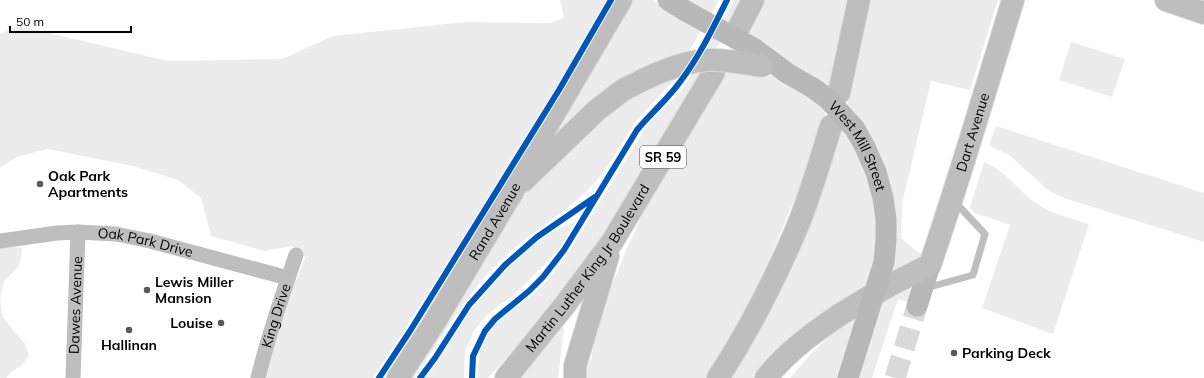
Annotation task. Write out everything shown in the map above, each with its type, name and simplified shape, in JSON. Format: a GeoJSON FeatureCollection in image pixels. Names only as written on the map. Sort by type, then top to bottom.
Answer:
{"type":"FeatureCollection","features":[{"type":"Feature","properties":{"kind":"main road","name":"Rand Avenue"},"geometry":{"type":"LineString","coordinates":[[398,378],[434,323],[513,191],[524,165],[621,0]]}},
{"type":"Feature","properties":{"kind":"main road"},"geometry":{"type":"LineString","coordinates":[[738,29],[753,0]]}},
{"type":"Feature","properties":{"kind":"main road"},"geometry":{"type":"LineString","coordinates":[[839,93],[859,0]]}},
{"type":"Feature","properties":{"kind":"main road","name":"Dart Avenue"},"geometry":{"type":"LineString","coordinates":[[930,264],[952,200],[1013,0]]}},
{"type":"Feature","properties":{"kind":"main road"},"geometry":{"type":"LineString","coordinates":[[1174,3],[1204,13]]}},
{"type":"Feature","properties":{"kind":"main road"},"geometry":{"type":"LineString","coordinates":[[513,191],[597,110],[622,90],[656,73],[680,65],[707,60],[732,61],[762,66],[787,73]]}},
{"type":"Feature","properties":{"kind":"main road","name":"Martin Luther King Jr Boulevard"},"geometry":{"type":"LineString","coordinates":[[506,378],[564,306],[612,242],[714,72]]}},
{"type":"Feature","properties":{"kind":"main road"},"geometry":{"type":"LineString","coordinates":[[718,378],[761,302],[797,229],[831,126]]}},
{"type":"Feature","properties":{"kind":"main road"},"geometry":{"type":"LineString","coordinates":[[575,372],[612,242]]}},
{"type":"Feature","properties":{"kind":"main road"},"geometry":{"type":"LineString","coordinates":[[766,378],[792,351],[827,324],[882,289],[930,264]]}},
{"type":"Feature","properties":{"kind":"street","name":"West Mill Street"},"geometry":{"type":"LineString","coordinates":[[676,5],[755,49],[787,73],[813,88],[828,99],[855,129],[866,147],[883,198],[886,219],[884,262],[848,378]]}},
{"type":"Feature","properties":{"kind":"street","name":"Oak Park Drive"},"geometry":{"type":"LineString","coordinates":[[0,241],[57,233],[78,232],[116,234],[150,241],[288,278]]}},
{"type":"Feature","properties":{"kind":"street","name":"Dawes Avenue"},"geometry":{"type":"LineString","coordinates":[[73,378],[78,232]]}},
{"type":"Feature","properties":{"kind":"street","name":"King Drive"},"geometry":{"type":"LineString","coordinates":[[258,378],[271,326],[296,255]]}},
{"type":"Feature","properties":{"kind":"street","name":"Dart Avenue"},"geometry":{"type":"LineString","coordinates":[[920,297],[930,264]]}},
{"type":"Feature","properties":{"kind":"lane"},"geometry":{"type":"LineString","coordinates":[[920,297],[973,275],[985,234],[952,200]]}},
{"type":"Feature","properties":{"kind":"lane"},"geometry":{"type":"LineString","coordinates":[[802,352],[827,324]]}},
{"type":"Feature","properties":{"kind":"shaded area"},"geometry":{"type":"Polygon","coordinates":[[[560,0],[606,0],[607,2],[492,192],[373,378],[266,378],[272,347],[287,302],[305,258],[292,246],[265,251],[211,236],[201,198],[178,180],[133,166],[47,149],[17,157],[0,168],[0,34],[19,26],[168,61],[282,59],[333,36],[465,22],[549,23],[564,18],[560,0]]]}},
{"type":"Feature","properties":{"kind":"shaded area"},"geometry":{"type":"Polygon","coordinates":[[[629,0],[653,0],[702,28],[687,56],[535,164],[629,0]]]}},
{"type":"Feature","properties":{"kind":"shaded area"},"geometry":{"type":"Polygon","coordinates":[[[684,0],[719,0],[711,15],[684,0]]]}},
{"type":"Feature","properties":{"kind":"shaded area"},"geometry":{"type":"Polygon","coordinates":[[[734,0],[743,0],[733,21],[597,243],[512,352],[488,378],[478,378],[478,364],[481,348],[489,332],[503,317],[529,298],[549,279],[565,258],[647,126],[680,92],[693,73],[734,0]]]}},
{"type":"Feature","properties":{"kind":"shaded area"},"geometry":{"type":"Polygon","coordinates":[[[765,0],[851,0],[819,141],[754,298],[706,378],[575,378],[591,360],[596,331],[609,293],[627,248],[651,196],[715,89],[765,0]]]}},
{"type":"Feature","properties":{"kind":"shaded area"},"geometry":{"type":"Polygon","coordinates":[[[870,0],[998,0],[970,90],[931,81],[902,204],[901,238],[923,256],[918,262],[758,378],[729,378],[846,112],[870,0]]]}},
{"type":"Feature","properties":{"kind":"shaded area"},"geometry":{"type":"Polygon","coordinates":[[[1071,42],[1125,59],[1112,97],[1059,80],[1071,42]]]}},
{"type":"Feature","properties":{"kind":"shaded area"},"geometry":{"type":"Polygon","coordinates":[[[676,77],[636,122],[596,182],[568,208],[510,251],[487,274],[454,317],[414,378],[410,378],[520,200],[537,179],[612,104],[676,77]]]}},
{"type":"Feature","properties":{"kind":"shaded area"},"geometry":{"type":"Polygon","coordinates":[[[996,126],[1204,193],[1204,242],[1064,198],[1049,191],[1009,155],[989,145],[996,126]]]}},
{"type":"Feature","properties":{"kind":"shaded area"},"geometry":{"type":"Polygon","coordinates":[[[984,162],[1000,171],[1030,199],[1043,208],[1089,224],[1053,334],[982,308],[1010,225],[975,213],[970,207],[984,162]]]}},
{"type":"Feature","properties":{"kind":"shaded area"},"geometry":{"type":"Polygon","coordinates":[[[576,221],[560,248],[512,297],[499,305],[485,317],[474,331],[466,349],[464,378],[426,378],[466,317],[497,280],[515,262],[551,233],[576,221]]]}},
{"type":"Feature","properties":{"kind":"shaded area"},"geometry":{"type":"Polygon","coordinates":[[[0,246],[22,248],[20,263],[13,273],[4,281],[0,300],[0,246]]]}},
{"type":"Feature","properties":{"kind":"shaded area"},"geometry":{"type":"Polygon","coordinates":[[[910,287],[913,292],[911,303],[898,299],[872,378],[790,378],[830,335],[853,316],[910,287]]]}},
{"type":"Feature","properties":{"kind":"shaded area"},"geometry":{"type":"Polygon","coordinates":[[[0,300],[3,317],[24,342],[29,355],[22,365],[11,372],[6,378],[0,378],[0,300]]]}},
{"type":"Feature","properties":{"kind":"shaded area"},"geometry":{"type":"Polygon","coordinates":[[[559,327],[564,328],[558,378],[518,378],[559,327]]]}},
{"type":"Feature","properties":{"kind":"tunnel"},"geometry":{"type":"LineString","coordinates":[[895,378],[917,306]]}},
{"type":"Feature","properties":{"kind":"cycle path"},"geometry":{"type":"LineString","coordinates":[[379,378],[410,331],[559,90],[611,0]]}},
{"type":"Feature","properties":{"kind":"cycle path"},"geometry":{"type":"LineString","coordinates":[[472,378],[473,356],[485,331],[495,319],[529,291],[543,277],[564,250],[637,130],[675,89],[693,63],[727,0]]}},
{"type":"Feature","properties":{"kind":"cycle path"},"geometry":{"type":"LineString","coordinates":[[420,378],[435,358],[469,305],[505,265],[537,237],[595,197]]}},
{"type":"Feature","properties":{"kind":"place","name":"Oak Park Apartments"},"geometry":{"type":"Point","coordinates":[40,184]}},
{"type":"Feature","properties":{"kind":"place","name":"Lewis Miller Mansion"},"geometry":{"type":"Point","coordinates":[147,290]}},
{"type":"Feature","properties":{"kind":"place","name":"Louise"},"geometry":{"type":"Point","coordinates":[221,323]}},
{"type":"Feature","properties":{"kind":"place","name":"Hallinan"},"geometry":{"type":"Point","coordinates":[129,330]}},
{"type":"Feature","properties":{"kind":"place","name":"Parking Deck"},"geometry":{"type":"Point","coordinates":[954,353]}}]}
